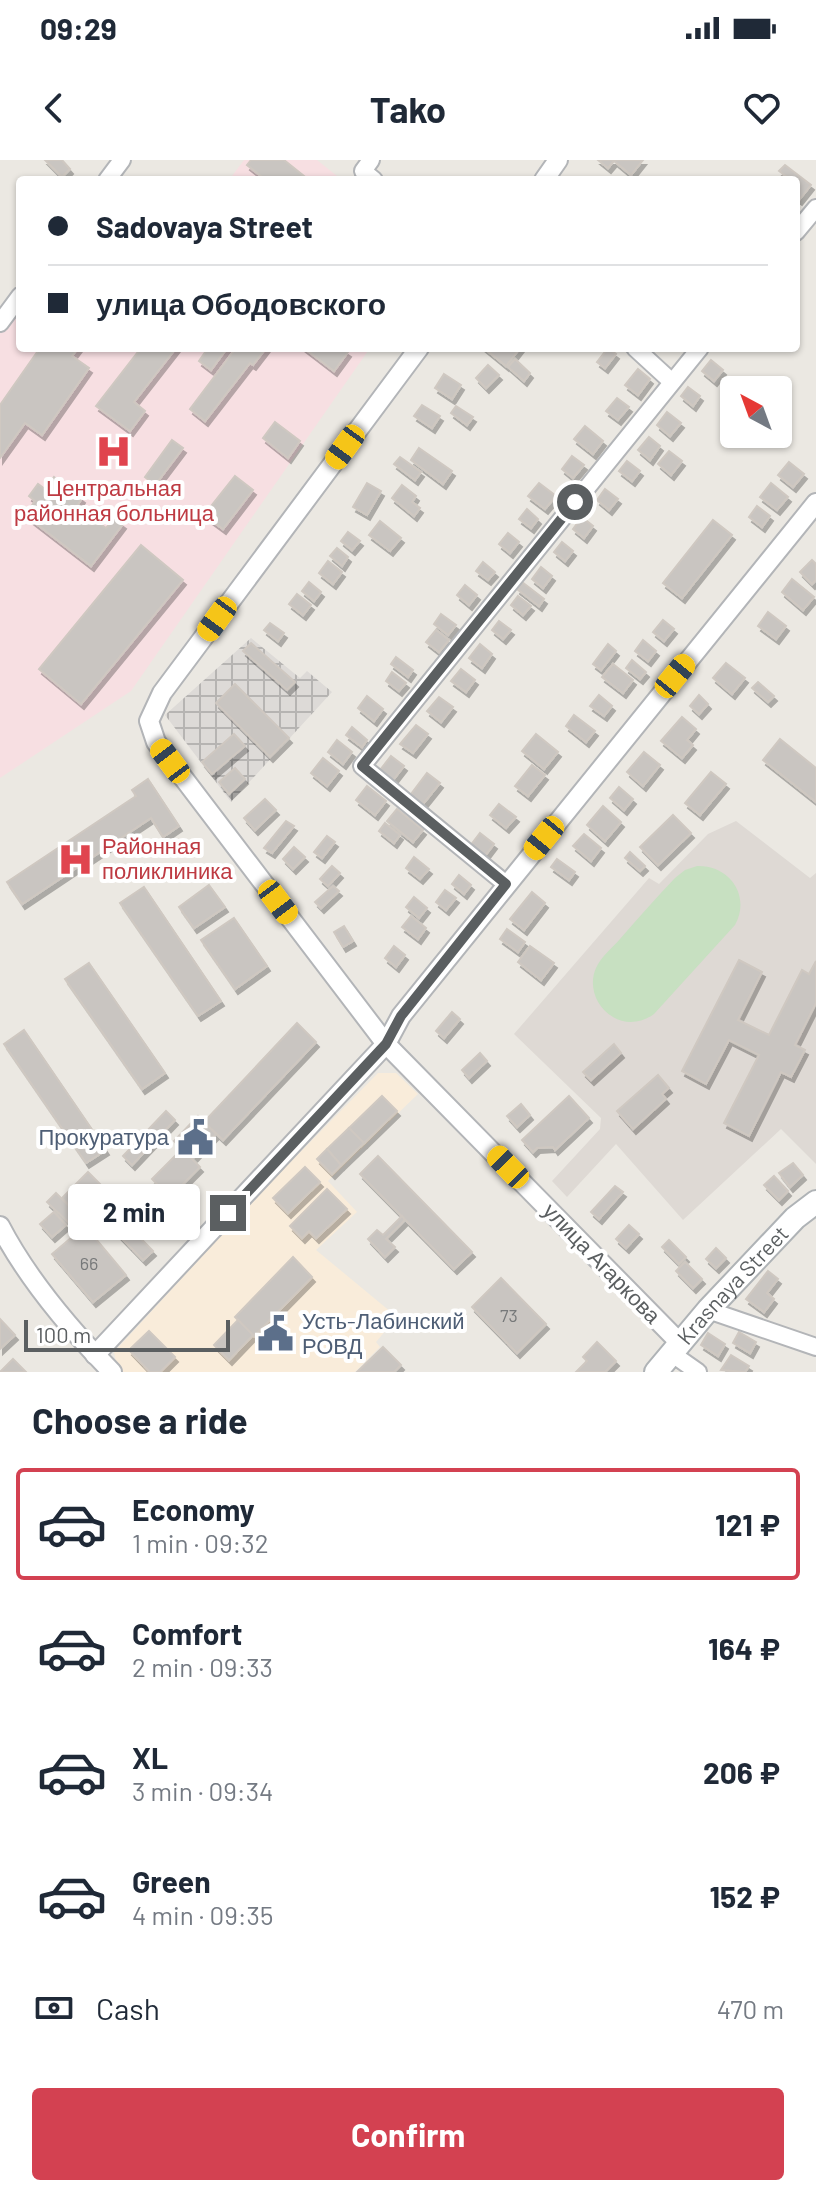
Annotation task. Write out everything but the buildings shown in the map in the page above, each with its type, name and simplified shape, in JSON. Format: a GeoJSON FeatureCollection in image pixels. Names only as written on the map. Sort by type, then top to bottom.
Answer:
{"type":"FeatureCollection","features":[{"type":"Feature","properties":{"kind":"main road","name":"Krasnaya Street"},"geometry":{"type":"LineString","coordinates":[[656,1372],[708,1310],[795,1218],[816,1202]]}},
{"type":"Feature","properties":{"kind":"street"},"geometry":{"type":"LineString","coordinates":[[369,176],[363,171],[371,160]]}},
{"type":"Feature","properties":{"kind":"street"},"geometry":{"type":"LineString","coordinates":[[800,227],[816,208]]}},
{"type":"Feature","properties":{"kind":"street"},"geometry":{"type":"LineString","coordinates":[[0,323],[16,301]]}},
{"type":"Feature","properties":{"kind":"street","name":"улица Агаркова"},"geometry":{"type":"LineString","coordinates":[[416,352],[162,693],[149,721],[156,742],[386,1044],[698,1372]]}},
{"type":"Feature","properties":{"kind":"street"},"geometry":{"type":"LineString","coordinates":[[639,352],[672,382]]}},
{"type":"Feature","properties":{"kind":"street"},"geometry":{"type":"LineString","coordinates":[[506,884],[362,766],[697,352]]}},
{"type":"Feature","properties":{"kind":"street"},"geometry":{"type":"LineString","coordinates":[[95,1355],[386,1044],[401,1016],[816,503]]}},
{"type":"Feature","properties":{"kind":"street"},"geometry":{"type":"LineString","coordinates":[[0,1226],[14,1252],[79,1338],[112,1372]]}},
{"type":"Feature","properties":{"kind":"street"},"geometry":{"type":"LineString","coordinates":[[708,1310],[816,1347]]}},
{"type":"Feature","properties":{"kind":"shaded area"},"geometry":{"type":"Polygon","coordinates":[[[244,160],[317,160],[337,176],[232,176],[244,160]]]}},
{"type":"Feature","properties":{"kind":"shaded area"},"geometry":{"type":"Polygon","coordinates":[[[16,310],[16,352],[367,352],[131,691],[0,778],[0,332],[16,310]]]}},
{"type":"Feature","properties":{"kind":"shaded area"},"geometry":{"type":"Polygon","coordinates":[[[251,638],[300,678],[307,671],[332,692],[231,802],[165,715],[251,638]]]}},
{"type":"Feature","properties":{"kind":"shaded area"},"geometry":{"type":"Polygon","coordinates":[[[736,821],[810,878],[816,873],[816,1164],[781,1129],[683,1220],[616,1144],[567,1197],[552,1181],[600,1129],[601,1118],[514,1034],[649,878],[659,884],[708,834],[736,821]]]}},
{"type":"Feature","properties":{"kind":"shaded area"},"geometry":{"type":"Polygon","coordinates":[[[378,1073],[396,1073],[418,1094],[328,1181],[357,1212],[316,1250],[397,1317],[376,1342],[380,1347],[355,1372],[118,1372],[114,1352],[263,1190],[378,1073]]]}},
{"type":"Feature","properties":{"kind":"green space"},"geometry":{"type":"Polygon","coordinates":[[[697,866],[719,871],[734,884],[740,903],[735,925],[654,1014],[634,1022],[613,1017],[602,1008],[593,989],[598,964],[675,878],[697,866]]]}},
{"type":"Feature","properties":{"kind":"place","name":"Центральная районная больница"},"geometry":{"type":"Point","coordinates":[114,452]}},
{"type":"Feature","properties":{"kind":"place","name":"Районная поликлиника"},"geometry":{"type":"Point","coordinates":[76,859]}},
{"type":"Feature","properties":{"kind":"place","name":"Прокуратура"},"geometry":{"type":"Point","coordinates":[195,1137]}},
{"type":"Feature","properties":{"kind":"place","name":"Усть-Лабинский РОВД"},"geometry":{"type":"Point","coordinates":[276,1334]}},
{"type":"Feature","properties":{"kind":"route"},"geometry":{"type":"LineString","coordinates":[[228,1213],[386,1044],[401,1016],[506,884],[362,766],[575,502]]}}]}
